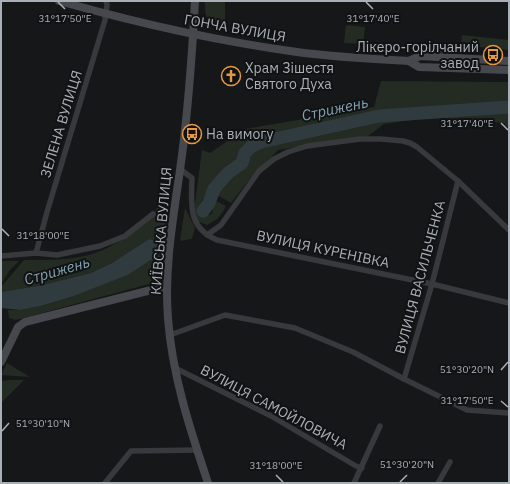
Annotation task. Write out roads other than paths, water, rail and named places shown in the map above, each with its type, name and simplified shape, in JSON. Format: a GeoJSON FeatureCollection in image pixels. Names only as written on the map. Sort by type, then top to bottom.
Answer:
{"type":"FeatureCollection","features":[{"type":"Feature","properties":{"kind":"street","name":"ГОНЧА ВУЛИЦЯ"},"geometry":{"type":"LineString","coordinates":[[59,1],[106,14],[193,34],[298,52],[409,61],[419,67],[509,70]]}},
{"type":"Feature","properties":{"kind":"street","name":"ЗЕЛЕНА ВУЛИЦЯ"},"geometry":{"type":"LineString","coordinates":[[36,253],[106,14],[106,1]]}},
{"type":"Feature","properties":{"kind":"street","name":"КИЇВСЬКА ВУЛИЦЯ"},"geometry":{"type":"LineString","coordinates":[[195,1],[180,169],[168,265],[167,286],[170,335],[175,368],[197,450],[208,483]]}},
{"type":"Feature","properties":{"kind":"street","name":"ГОНЧА ВУЛИЦЯ"},"geometry":{"type":"LineString","coordinates":[[409,61],[420,56],[509,61]]}},
{"type":"Feature","properties":{"kind":"street"},"geometry":{"type":"LineString","coordinates":[[180,169],[192,178],[192,206],[194,219],[207,235],[220,225],[259,171],[274,159],[288,152],[307,146],[360,139],[403,141],[417,147],[458,181],[509,230]]}},
{"type":"Feature","properties":{"kind":"street","name":"ВУЛИЦЯ ВАСИЛЬЧЕНКА"},"geometry":{"type":"LineString","coordinates":[[404,379],[432,284],[458,181]]}},
{"type":"Feature","properties":{"kind":"street"},"geometry":{"type":"LineString","coordinates":[[1,256],[36,253],[56,255],[100,246],[125,236],[153,214]]}},
{"type":"Feature","properties":{"kind":"street","name":"ВУЛИЦЯ КУРЕНІВКА"},"geometry":{"type":"LineString","coordinates":[[207,235],[218,240],[432,284],[509,303]]}},
{"type":"Feature","properties":{"kind":"street"},"geometry":{"type":"LineString","coordinates":[[1,362],[18,327],[24,322],[167,286]]}},
{"type":"Feature","properties":{"kind":"street"},"geometry":{"type":"LineString","coordinates":[[170,335],[225,315],[295,328],[353,352],[467,410],[509,413]]}},
{"type":"Feature","properties":{"kind":"street","name":"ВУЛИЦЯ САМОЙЛОВИЧА"},"geometry":{"type":"LineString","coordinates":[[175,368],[271,416],[356,466],[362,468]]}},
{"type":"Feature","properties":{"kind":"street"},"geometry":{"type":"LineString","coordinates":[[354,483],[380,426]]}},
{"type":"Feature","properties":{"kind":"street"},"geometry":{"type":"LineString","coordinates":[[105,483],[131,451],[197,450]]}},
{"type":"Feature","properties":{"kind":"street"},"geometry":{"type":"LineString","coordinates":[[438,483],[450,462]]}},
{"type":"Feature","properties":{"kind":"waterway","name":"Стрижень"},"geometry":{"type":"LineString","coordinates":[[203,211],[209,203],[214,189],[219,183],[228,173],[242,163],[245,153],[252,146],[261,142],[379,116],[509,107]]}},
{"type":"Feature","properties":{"kind":"place","name":"Лікеро-горілчаний завод"},"geometry":{"type":"Point","coordinates":[493,55]}},
{"type":"Feature","properties":{"kind":"place","name":"Храм Зішестя Святого Духа"},"geometry":{"type":"Point","coordinates":[231,76]}},
{"type":"Feature","properties":{"kind":"place","name":"На вимогу"},"geometry":{"type":"Point","coordinates":[192,134]}}]}
